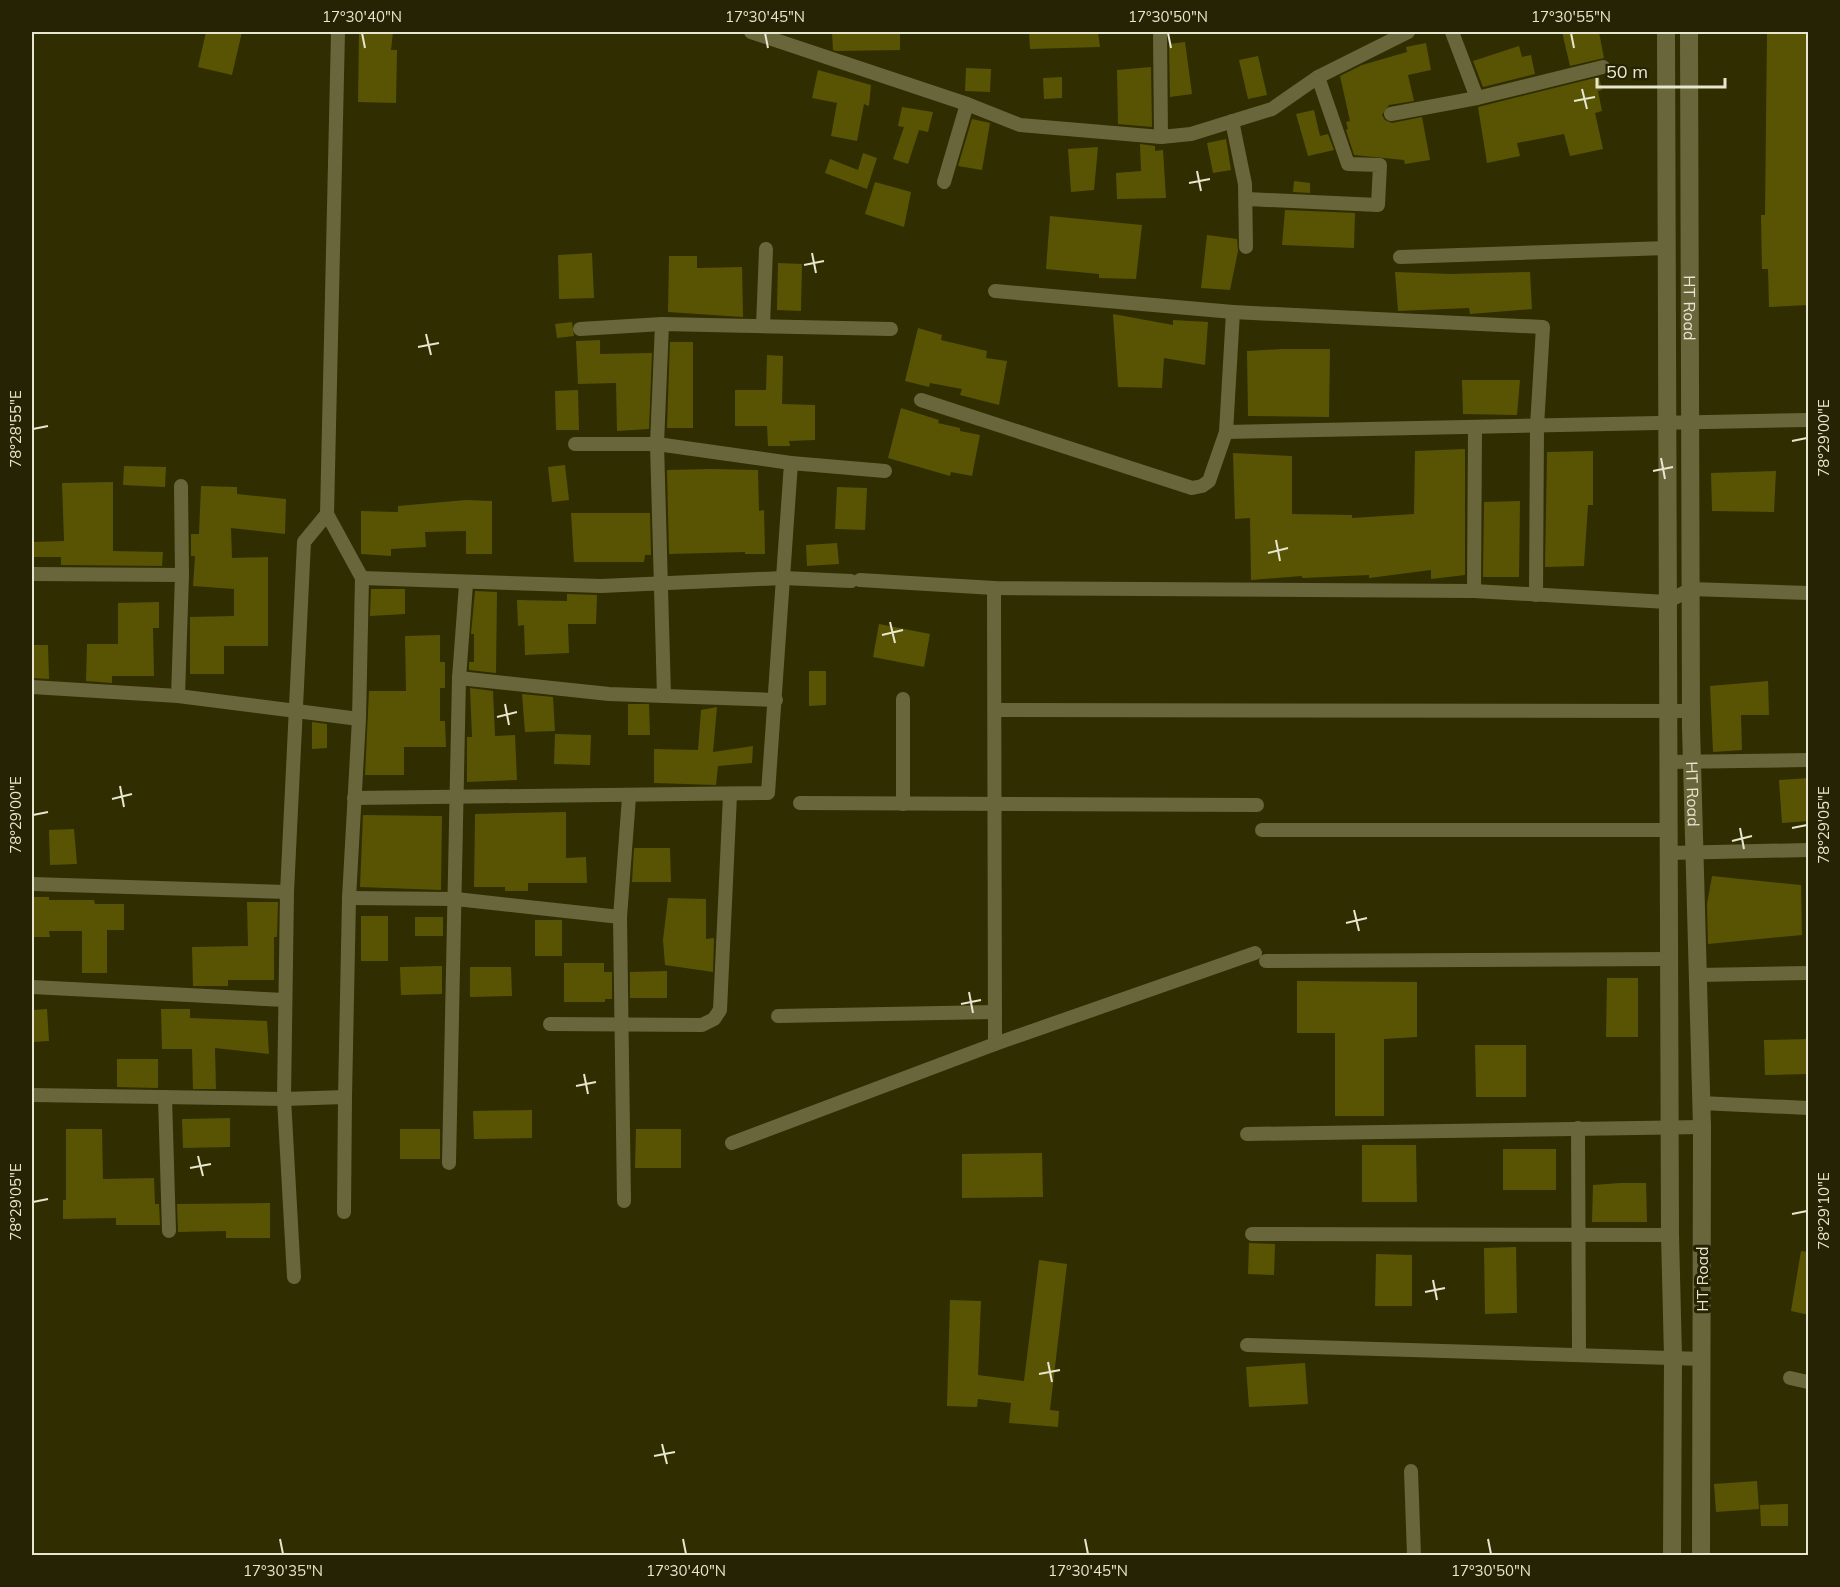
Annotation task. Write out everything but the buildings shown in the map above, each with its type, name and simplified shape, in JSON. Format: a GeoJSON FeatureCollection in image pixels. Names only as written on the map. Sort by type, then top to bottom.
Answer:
{"type":"FeatureCollection","features":[{"type":"Feature","properties":{"kind":"street"},"geometry":{"type":"LineString","coordinates":[[338,32],[327,514],[362,578],[359,719],[349,898],[344,1212]]}},
{"type":"Feature","properties":{"kind":"street"},"geometry":{"type":"LineString","coordinates":[[751,32],[967,104],[1020,125],[1161,137],[1191,134],[1272,110],[1318,77],[1408,32]]}},
{"type":"Feature","properties":{"kind":"street"},"geometry":{"type":"LineString","coordinates":[[1160,32],[1161,137]]}},
{"type":"Feature","properties":{"kind":"street"},"geometry":{"type":"LineString","coordinates":[[1452,32],[1477,98]]}},
{"type":"Feature","properties":{"kind":"street","name":"HT Road"},"geometry":{"type":"LineString","coordinates":[[1666,32],[1672,1556]]}},
{"type":"Feature","properties":{"kind":"street","name":"HT Road"},"geometry":{"type":"LineString","coordinates":[[1689,32],[1691,711],[1702,1126],[1701,1556]]}},
{"type":"Feature","properties":{"kind":"street"},"geometry":{"type":"LineString","coordinates":[[1391,114],[1477,98],[1603,68]]}},
{"type":"Feature","properties":{"kind":"street"},"geometry":{"type":"LineString","coordinates":[[1246,199],[1378,205],[1380,165],[1348,164],[1318,77]]}},
{"type":"Feature","properties":{"kind":"street"},"geometry":{"type":"LineString","coordinates":[[944,182],[967,104]]}},
{"type":"Feature","properties":{"kind":"street"},"geometry":{"type":"LineString","coordinates":[[1232,121],[1246,199],[1246,247]]}},
{"type":"Feature","properties":{"kind":"street"},"geometry":{"type":"LineString","coordinates":[[1666,153],[1688,154]]}},
{"type":"Feature","properties":{"kind":"street"},"geometry":{"type":"LineString","coordinates":[[1400,257],[1667,248]]}},
{"type":"Feature","properties":{"kind":"street"},"geometry":{"type":"LineString","coordinates":[[763,326],[766,249]]}},
{"type":"Feature","properties":{"kind":"street"},"geometry":{"type":"LineString","coordinates":[[995,291],[1233,312],[1543,327],[1537,426],[1536,595]]}},
{"type":"Feature","properties":{"kind":"street"},"geometry":{"type":"LineString","coordinates":[[921,400],[1192,488],[1203,486],[1209,481],[1226,432],[1233,312]]}},
{"type":"Feature","properties":{"kind":"street"},"geometry":{"type":"LineString","coordinates":[[662,324],[657,444],[664,696]]}},
{"type":"Feature","properties":{"kind":"street"},"geometry":{"type":"LineString","coordinates":[[580,329],[662,324],[891,329]]}},
{"type":"Feature","properties":{"kind":"street"},"geometry":{"type":"LineString","coordinates":[[1226,432],[1809,420]]}},
{"type":"Feature","properties":{"kind":"street"},"geometry":{"type":"LineString","coordinates":[[1473,591],[1475,428]]}},
{"type":"Feature","properties":{"kind":"street"},"geometry":{"type":"LineString","coordinates":[[575,444],[657,444],[791,463],[885,471]]}},
{"type":"Feature","properties":{"kind":"street"},"geometry":{"type":"LineString","coordinates":[[354,798],[629,797],[768,793],[791,463]]}},
{"type":"Feature","properties":{"kind":"street"},"geometry":{"type":"LineString","coordinates":[[178,696],[182,574],[181,486]]}},
{"type":"Feature","properties":{"kind":"street"},"geometry":{"type":"LineString","coordinates":[[294,1277],[284,1099],[286,892],[304,542],[327,514]]}},
{"type":"Feature","properties":{"kind":"street"},"geometry":{"type":"LineString","coordinates":[[32,574],[182,574]]}},
{"type":"Feature","properties":{"kind":"street"},"geometry":{"type":"LineString","coordinates":[[362,578],[466,584],[661,585],[783,578],[994,588],[1473,591],[1667,602],[1691,589],[1809,593]]}},
{"type":"Feature","properties":{"kind":"street"},"geometry":{"type":"LineString","coordinates":[[449,1163],[459,678],[466,584]]}},
{"type":"Feature","properties":{"kind":"street"},"geometry":{"type":"LineString","coordinates":[[994,588],[995,1044]]}},
{"type":"Feature","properties":{"kind":"street"},"geometry":{"type":"LineString","coordinates":[[459,678],[609,694],[776,700]]}},
{"type":"Feature","properties":{"kind":"street"},"geometry":{"type":"LineString","coordinates":[[32,687],[178,696],[295,709],[359,719]]}},
{"type":"Feature","properties":{"kind":"street"},"geometry":{"type":"LineString","coordinates":[[903,699],[903,804]]}},
{"type":"Feature","properties":{"kind":"street"},"geometry":{"type":"LineString","coordinates":[[994,710],[1691,711]]}},
{"type":"Feature","properties":{"kind":"street"},"geometry":{"type":"LineString","coordinates":[[1668,762],[1809,760]]}},
{"type":"Feature","properties":{"kind":"street"},"geometry":{"type":"LineString","coordinates":[[550,1024],[702,1025],[714,1019],[720,1010],[730,795]]}},
{"type":"Feature","properties":{"kind":"street"},"geometry":{"type":"LineString","coordinates":[[624,1201],[620,917],[629,797]]}},
{"type":"Feature","properties":{"kind":"street"},"geometry":{"type":"LineString","coordinates":[[800,803],[1257,804]]}},
{"type":"Feature","properties":{"kind":"street"},"geometry":{"type":"LineString","coordinates":[[1262,830],[1669,830]]}},
{"type":"Feature","properties":{"kind":"street"},"geometry":{"type":"LineString","coordinates":[[1669,853],[1809,850]]}},
{"type":"Feature","properties":{"kind":"street"},"geometry":{"type":"LineString","coordinates":[[32,884],[286,892]]}},
{"type":"Feature","properties":{"kind":"street"},"geometry":{"type":"LineString","coordinates":[[349,898],[456,899],[620,917]]}},
{"type":"Feature","properties":{"kind":"street"},"geometry":{"type":"LineString","coordinates":[[732,1143],[995,1044],[1261,957],[1669,959]]}},
{"type":"Feature","properties":{"kind":"street"},"geometry":{"type":"LineString","coordinates":[[1697,975],[1809,973]]}},
{"type":"Feature","properties":{"kind":"street"},"geometry":{"type":"LineString","coordinates":[[32,987],[285,1000]]}},
{"type":"Feature","properties":{"kind":"street"},"geometry":{"type":"LineString","coordinates":[[778,1016],[995,1012]]}},
{"type":"Feature","properties":{"kind":"street"},"geometry":{"type":"LineString","coordinates":[[32,1095],[284,1099],[345,1097]]}},
{"type":"Feature","properties":{"kind":"street"},"geometry":{"type":"LineString","coordinates":[[165,1097],[169,1231]]}},
{"type":"Feature","properties":{"kind":"street"},"geometry":{"type":"LineString","coordinates":[[1701,1103],[1809,1108]]}},
{"type":"Feature","properties":{"kind":"street"},"geometry":{"type":"LineString","coordinates":[[1247,1134],[1702,1126]]}},
{"type":"Feature","properties":{"kind":"street"},"geometry":{"type":"LineString","coordinates":[[1578,1128],[1580,1354]]}},
{"type":"Feature","properties":{"kind":"street"},"geometry":{"type":"LineString","coordinates":[[1252,1234],[1670,1235]]}},
{"type":"Feature","properties":{"kind":"street"},"geometry":{"type":"LineString","coordinates":[[1247,1345],[1673,1356],[1702,1359]]}},
{"type":"Feature","properties":{"kind":"street"},"geometry":{"type":"LineString","coordinates":[[1790,1378],[1809,1382]]}},
{"type":"Feature","properties":{"kind":"street"},"geometry":{"type":"LineString","coordinates":[[1411,1472],[1414,1556]]}}]}
